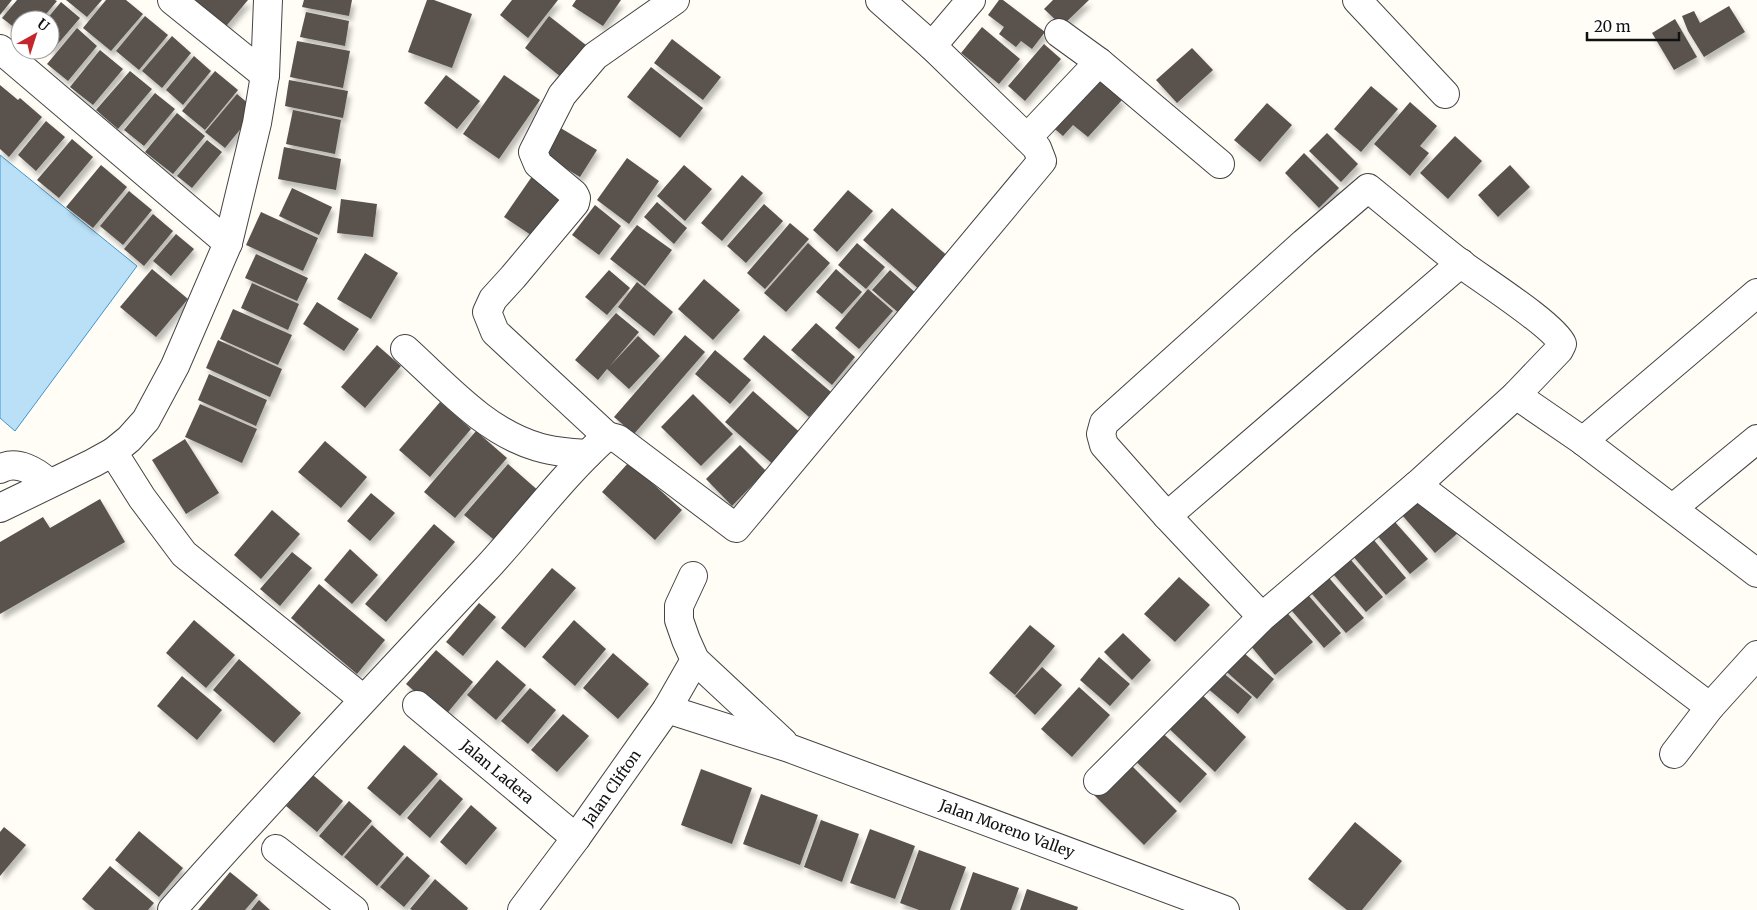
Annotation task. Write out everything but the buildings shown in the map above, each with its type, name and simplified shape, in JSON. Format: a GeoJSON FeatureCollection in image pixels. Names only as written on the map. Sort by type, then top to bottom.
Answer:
{"type":"FeatureCollection","features":[{"type":"Feature","properties":{"kind":"street"},"geometry":{"type":"LineString","coordinates":[[172,0],[265,75]]}},
{"type":"Feature","properties":{"kind":"street"},"geometry":{"type":"LineString","coordinates":[[0,508],[113,452],[129,439],[146,420],[175,366],[228,243],[257,123],[265,75],[268,0]]}},
{"type":"Feature","properties":{"kind":"street"},"geometry":{"type":"LineString","coordinates":[[597,445],[495,332],[487,312],[493,299],[575,203],[576,198],[574,194],[538,164],[533,152],[562,95],[595,56],[675,0]]}},
{"type":"Feature","properties":{"kind":"street"},"geometry":{"type":"LineString","coordinates":[[405,349],[485,421],[510,435],[537,447],[565,452],[618,439],[736,528],[1042,161],[1037,148],[1027,138],[932,46],[880,0]]}},
{"type":"Feature","properties":{"kind":"street"},"geometry":{"type":"LineString","coordinates":[[932,46],[971,0]]}},
{"type":"Feature","properties":{"kind":"street"},"geometry":{"type":"LineString","coordinates":[[1357,0],[1445,94]]}},
{"type":"Feature","properties":{"kind":"street"},"geometry":{"type":"LineString","coordinates":[[1059,33],[1099,62],[1220,164]]}},
{"type":"Feature","properties":{"kind":"street"},"geometry":{"type":"LineString","coordinates":[[0,49],[228,243]]}},
{"type":"Feature","properties":{"kind":"street"},"geometry":{"type":"LineString","coordinates":[[1027,138],[1099,62]]}},
{"type":"Feature","properties":{"kind":"street"},"geometry":{"type":"LineString","coordinates":[[1098,781],[1262,617],[1417,485],[1516,395],[1562,344],[1559,338],[1530,314],[1460,264],[1368,188],[1104,423],[1101,434],[1104,445],[1167,516],[1262,617]]}},
{"type":"Feature","properties":{"kind":"street"},"geometry":{"type":"LineString","coordinates":[[1167,516],[1460,264]]}},
{"type":"Feature","properties":{"kind":"street"},"geometry":{"type":"LineString","coordinates":[[1583,442],[1757,293]]}},
{"type":"Feature","properties":{"kind":"street"},"geometry":{"type":"LineString","coordinates":[[1516,395],[1673,508],[1757,573]]}},
{"type":"Feature","properties":{"kind":"street"},"geometry":{"type":"LineString","coordinates":[[1673,508],[1757,439]]}},
{"type":"Feature","properties":{"kind":"street"},"geometry":{"type":"LineString","coordinates":[[172,910],[363,700],[501,554],[597,445]]}},
{"type":"Feature","properties":{"kind":"street"},"geometry":{"type":"LineString","coordinates":[[113,452],[142,498],[184,554],[363,700]]}},
{"type":"Feature","properties":{"kind":"street"},"geometry":{"type":"LineString","coordinates":[[0,470],[6,466],[21,466],[37,473],[49,483]]}},
{"type":"Feature","properties":{"kind":"street"},"geometry":{"type":"LineString","coordinates":[[1417,485],[1710,707]]}},
{"type":"Feature","properties":{"kind":"street"},"geometry":{"type":"LineString","coordinates":[[693,576],[679,606],[679,620],[695,660]]}},
{"type":"Feature","properties":{"kind":"street"},"geometry":{"type":"LineString","coordinates":[[1674,754],[1710,707],[1757,654]]}},
{"type":"Feature","properties":{"kind":"street","name":"Jalan Clifton"},"geometry":{"type":"LineString","coordinates":[[522,910],[576,838],[667,709],[695,660]]}},
{"type":"Feature","properties":{"kind":"street","name":"Jalan Moreno Valley"},"geometry":{"type":"LineString","coordinates":[[695,660],[789,748]]}},
{"type":"Feature","properties":{"kind":"street","name":"Jalan Ladera"},"geometry":{"type":"LineString","coordinates":[[417,705],[576,838]]}},
{"type":"Feature","properties":{"kind":"street","name":"Jalan Moreno Valley"},"geometry":{"type":"LineString","coordinates":[[667,709],[789,748],[1225,910]]}},
{"type":"Feature","properties":{"kind":"street"},"geometry":{"type":"LineString","coordinates":[[276,849],[354,910]]}},
{"type":"Feature","properties":{"kind":"water"},"geometry":{"type":"Polygon","coordinates":[[[0,155],[137,266],[15,431],[0,418],[0,155]]]}}]}
